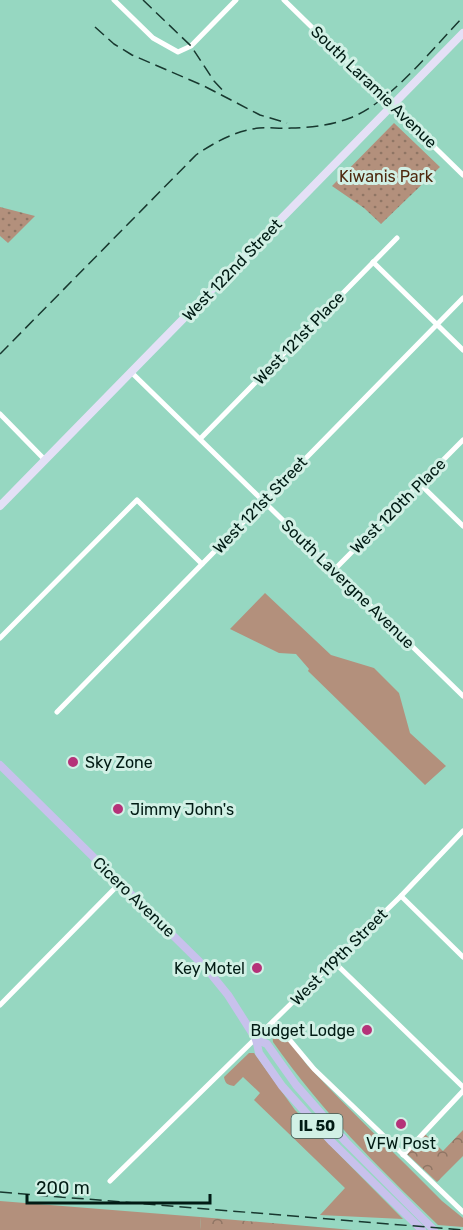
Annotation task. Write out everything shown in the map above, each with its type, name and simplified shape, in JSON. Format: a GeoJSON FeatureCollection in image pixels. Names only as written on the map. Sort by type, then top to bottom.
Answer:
{"type":"FeatureCollection","features":[{"type":"Feature","properties":{"kind":"main road","name":"Cicero Avenue"},"geometry":{"type":"LineString","coordinates":[[0,765],[206,968],[228,995],[256,1039],[259,1053],[304,1112],[422,1230]]}},
{"type":"Feature","properties":{"kind":"main road","name":"Cicero Avenue"},"geometry":{"type":"LineString","coordinates":[[256,1039],[267,1044],[317,1111],[434,1230]]}},
{"type":"Feature","properties":{"kind":"street"},"geometry":{"type":"LineString","coordinates":[[114,0],[153,38],[178,52],[191,46],[236,0]]}},
{"type":"Feature","properties":{"kind":"street","name":"South Laramie Avenue"},"geometry":{"type":"LineString","coordinates":[[284,0],[392,106],[462,170]]}},
{"type":"Feature","properties":{"kind":"street","name":"West 122nd Street"},"geometry":{"type":"LineString","coordinates":[[0,506],[463,33]]}},
{"type":"Feature","properties":{"kind":"street","name":"West 121st Place"},"geometry":{"type":"LineString","coordinates":[[200,439],[397,238]]}},
{"type":"Feature","properties":{"kind":"street"},"geometry":{"type":"LineString","coordinates":[[373,262],[463,350]]}},
{"type":"Feature","properties":{"kind":"street","name":"West 121st Street"},"geometry":{"type":"LineString","coordinates":[[57,712],[463,298]]}},
{"type":"Feature","properties":{"kind":"street","name":"South Lavergne Avenue"},"geometry":{"type":"LineString","coordinates":[[131,372],[463,696]]}},
{"type":"Feature","properties":{"kind":"street"},"geometry":{"type":"LineString","coordinates":[[0,414],[45,460]]}},
{"type":"Feature","properties":{"kind":"street","name":"West 120th Place"},"geometry":{"type":"LineString","coordinates":[[333,571],[463,440]]}},
{"type":"Feature","properties":{"kind":"street"},"geometry":{"type":"LineString","coordinates":[[420,484],[463,526]]}},
{"type":"Feature","properties":{"kind":"street"},"geometry":{"type":"LineString","coordinates":[[0,638],[137,500],[202,564]]}},
{"type":"Feature","properties":{"kind":"street","name":"West 119th Street"},"geometry":{"type":"LineString","coordinates":[[110,1181],[334,962],[463,831]]}},
{"type":"Feature","properties":{"kind":"street"},"geometry":{"type":"LineString","coordinates":[[0,1005],[120,883]]}},
{"type":"Feature","properties":{"kind":"street"},"geometry":{"type":"LineString","coordinates":[[400,896],[463,957]]}},
{"type":"Feature","properties":{"kind":"street"},"geometry":{"type":"LineString","coordinates":[[334,962],[463,1089],[402,1155]]}},
{"type":"Feature","properties":{"kind":"street"},"geometry":{"type":"LineString","coordinates":[[274,1021],[314,1069],[463,1212]]}},
{"type":"Feature","properties":{"kind":"green space","name":"Kiwanis Park"},"geometry":{"type":"Polygon","coordinates":[[[394,123],[440,167],[381,224],[364,208],[332,186],[394,123]]]}},
{"type":"Feature","properties":{"kind":"green space"},"geometry":{"type":"Polygon","coordinates":[[[0,207],[35,216],[8,243],[0,236],[0,207]]]}},
{"type":"Feature","properties":{"kind":"green space"},"geometry":{"type":"Polygon","coordinates":[[[265,593],[331,655],[374,668],[399,693],[410,733],[446,766],[425,785],[308,671],[309,669],[296,654],[279,653],[230,629],[265,593]]]}},
{"type":"Feature","properties":{"kind":"green space"},"geometry":{"type":"Polygon","coordinates":[[[275,1031],[288,1041],[325,1084],[442,1201],[463,1218],[463,1227],[438,1225],[372,1159],[292,1068],[273,1042],[272,1033],[275,1031]]]}},
{"type":"Feature","properties":{"kind":"green space"},"geometry":{"type":"Polygon","coordinates":[[[249,1053],[254,1053],[295,1110],[403,1219],[320,1215],[345,1188],[254,1100],[260,1093],[243,1077],[234,1086],[226,1082],[224,1077],[249,1053]]]}},
{"type":"Feature","properties":{"kind":"green space"},"geometry":{"type":"Polygon","coordinates":[[[463,1130],[463,1156],[437,1182],[407,1154],[425,1134],[443,1151],[463,1130]]]}},
{"type":"Feature","properties":{"kind":"green space"},"geometry":{"type":"Polygon","coordinates":[[[0,1201],[200,1217],[201,1230],[0,1230],[0,1201]]]}},
{"type":"Feature","properties":{"kind":"green space"},"geometry":{"type":"Polygon","coordinates":[[[200,1217],[353,1230],[201,1230],[200,1217]]]}},
{"type":"Feature","properties":{"kind":"railway"},"geometry":{"type":"LineString","coordinates":[[143,0],[191,46],[214,81],[226,94]]}},
{"type":"Feature","properties":{"kind":"railway"},"geometry":{"type":"LineString","coordinates":[[0,354],[196,155],[234,134],[259,128],[321,126],[365,111],[410,74],[463,17]]}},
{"type":"Feature","properties":{"kind":"railway"},"geometry":{"type":"LineString","coordinates":[[95,27],[114,44],[132,55],[204,86],[260,115],[287,123]]}},
{"type":"Feature","properties":{"kind":"railway"},"geometry":{"type":"LineString","coordinates":[[0,1192],[463,1230]]}},
{"type":"Feature","properties":{"kind":"place","name":"Sky Zone"},"geometry":{"type":"Point","coordinates":[73,762]}},
{"type":"Feature","properties":{"kind":"place","name":"Jimmy John's"},"geometry":{"type":"Point","coordinates":[118,809]}},
{"type":"Feature","properties":{"kind":"place","name":"Key Motel"},"geometry":{"type":"Point","coordinates":[257,968]}},
{"type":"Feature","properties":{"kind":"place","name":"Budget Lodge"},"geometry":{"type":"Point","coordinates":[367,1030]}},
{"type":"Feature","properties":{"kind":"place","name":"VFW Post"},"geometry":{"type":"Point","coordinates":[401,1124]}}]}
